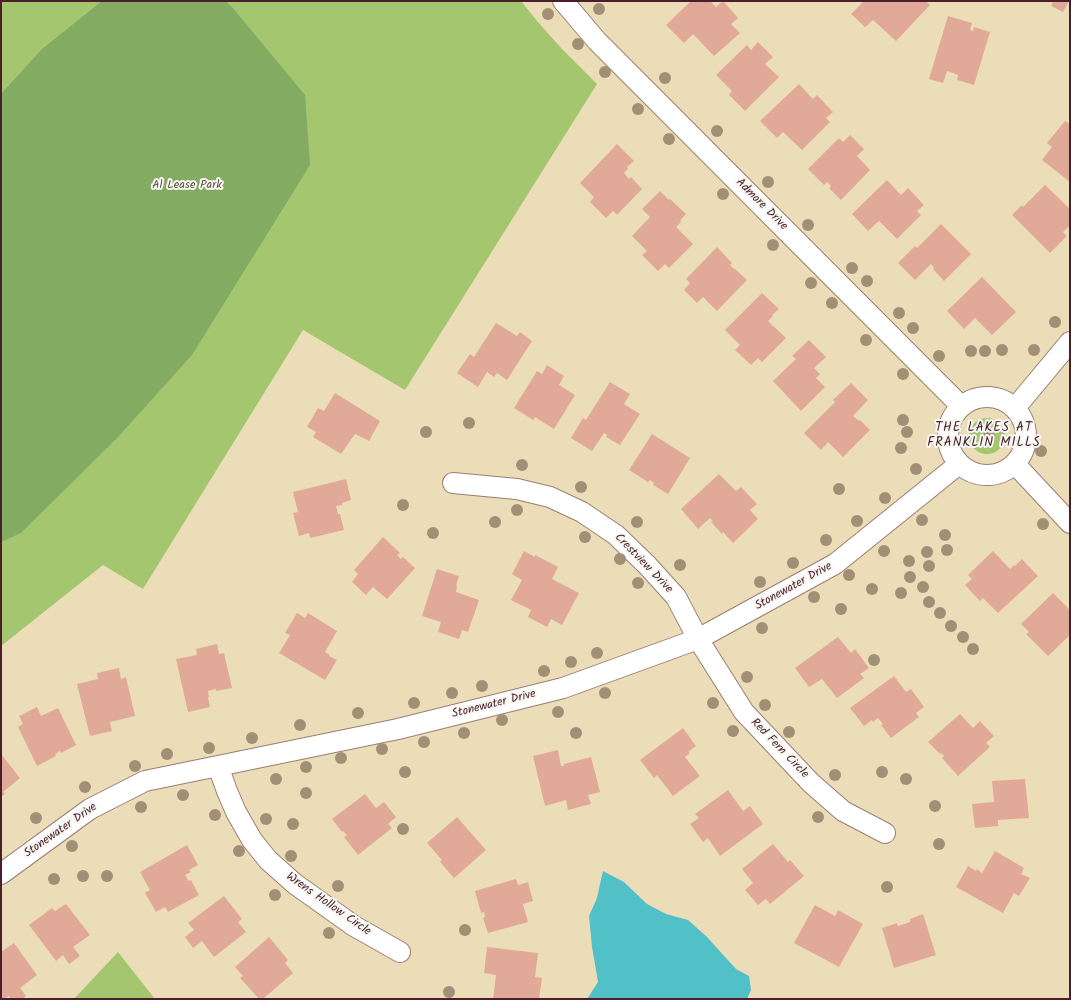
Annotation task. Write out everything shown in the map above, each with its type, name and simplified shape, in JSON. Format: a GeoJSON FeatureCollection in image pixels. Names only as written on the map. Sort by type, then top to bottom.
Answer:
{"type":"FeatureCollection","features":[{"type":"Feature","properties":{"kind":"street","name":"Admore Drive"},"geometry":{"type":"LineString","coordinates":[[563,1],[597,41],[961,406]]}},
{"type":"Feature","properties":{"kind":"street"},"geometry":{"type":"LineString","coordinates":[[1014,408],[1070,342]]}},
{"type":"Feature","properties":{"kind":"street"},"geometry":{"type":"LineString","coordinates":[[988,397],[1002,400],[1014,408],[1023,421],[1027,436],[1024,451],[1015,464],[1002,473],[987,476],[972,473],[959,464],[950,451],[947,435],[951,419],[961,406],[974,398],[988,397]]}},
{"type":"Feature","properties":{"kind":"street","name":"Stonewater Drive"},"geometry":{"type":"LineString","coordinates":[[1,874],[90,809],[145,781],[398,729],[563,688],[698,639],[836,564],[959,464]]}},
{"type":"Feature","properties":{"kind":"street"},"geometry":{"type":"LineString","coordinates":[[1015,464],[1070,523]]}},
{"type":"Feature","properties":{"kind":"street","name":"Crestview Drive"},"geometry":{"type":"LineString","coordinates":[[453,484],[517,489],[550,497],[582,512],[616,535],[647,564],[676,597],[698,639]]}},
{"type":"Feature","properties":{"kind":"street","name":"Red Fern Circle"},"geometry":{"type":"LineString","coordinates":[[698,639],[744,712],[811,783],[844,811],[885,833]]}},
{"type":"Feature","properties":{"kind":"street","name":"Wrens Hollow Circle"},"geometry":{"type":"LineString","coordinates":[[218,766],[236,812],[252,840],[268,860],[295,884],[354,926],[400,952]]}},
{"type":"Feature","properties":{"kind":"green space","name":"Al Lease Park"},"geometry":{"type":"Polygon","coordinates":[[[1,1],[521,1],[562,49],[597,84],[405,390],[303,330],[143,589],[103,565],[1,646],[1,1]]]}},
{"type":"Feature","properties":{"kind":"green space"},"geometry":{"type":"Polygon","coordinates":[[[102,1],[225,1],[232,7],[305,95],[310,165],[192,355],[118,437],[21,533],[1,542],[1,94],[42,49],[102,1]]]}},
{"type":"Feature","properties":{"kind":"green space"},"geometry":{"type":"Polygon","coordinates":[[[991,418],[1000,423],[1004,429],[1004,443],[1000,449],[991,454],[983,454],[974,449],[970,443],[969,432],[974,423],[980,419],[991,418]]]}},
{"type":"Feature","properties":{"kind":"green space"},"geometry":{"type":"Polygon","coordinates":[[[118,952],[155,999],[74,999],[118,952]]]}},
{"type":"Feature","properties":{"kind":"water"},"geometry":{"type":"Polygon","coordinates":[[[603,871],[624,882],[647,904],[666,914],[688,920],[706,936],[736,969],[749,976],[751,990],[747,999],[587,999],[598,982],[592,947],[589,916],[597,898],[603,871]]]}},
{"type":"Feature","properties":{"kind":"building"},"geometry":{"type":"Polygon","coordinates":[[[691,1],[710,1],[716,7],[723,1],[738,18],[731,24],[740,33],[714,56],[693,34],[684,43],[666,25],[691,1]]]}},
{"type":"Feature","properties":{"kind":"building"},"geometry":{"type":"Polygon","coordinates":[[[864,1],[926,1],[930,5],[896,41],[873,20],[865,27],[851,14],[864,1]]]}},
{"type":"Feature","properties":{"kind":"building"},"geometry":{"type":"Polygon","coordinates":[[[1053,1],[1069,1],[1063,12],[1051,6],[1053,1]]]}},
{"type":"Feature","properties":{"kind":"building"},"geometry":{"type":"Polygon","coordinates":[[[948,16],[972,23],[970,30],[973,31],[974,27],[990,32],[974,85],[957,80],[958,75],[947,71],[943,83],[929,79],[948,16]]]}},
{"type":"Feature","properties":{"kind":"building"},"geometry":{"type":"Polygon","coordinates":[[[758,42],[773,57],[765,64],[779,77],[745,111],[729,95],[732,91],[716,75],[747,45],[751,50],[758,42]]]}},
{"type":"Feature","properties":{"kind":"building"},"geometry":{"type":"Polygon","coordinates":[[[799,84],[813,99],[817,95],[833,112],[826,118],[830,122],[802,150],[783,132],[777,138],[760,121],[799,84]]]}},
{"type":"Feature","properties":{"kind":"building"},"geometry":{"type":"Polygon","coordinates":[[[1065,121],[1070,124],[1070,182],[1042,160],[1052,147],[1047,143],[1065,121]]]}},
{"type":"Feature","properties":{"kind":"building"},"geometry":{"type":"Polygon","coordinates":[[[850,135],[864,149],[857,156],[870,170],[841,200],[829,188],[831,186],[827,182],[824,185],[808,169],[839,138],[843,142],[850,135]]]}},
{"type":"Feature","properties":{"kind":"building"},"geometry":{"type":"Polygon","coordinates":[[[617,144],[634,161],[627,167],[628,169],[624,173],[629,179],[631,177],[642,189],[617,215],[613,211],[606,218],[590,202],[594,197],[580,183],[617,144]]]}},
{"type":"Feature","properties":{"kind":"building"},"geometry":{"type":"Polygon","coordinates":[[[887,180],[901,195],[908,188],[924,205],[917,211],[921,215],[897,239],[879,221],[868,231],[852,214],[887,180]]]}},
{"type":"Feature","properties":{"kind":"building"},"geometry":{"type":"Polygon","coordinates":[[[1045,185],[1070,209],[1070,229],[1068,227],[1063,232],[1067,236],[1050,253],[1012,215],[1022,205],[1023,207],[1045,185]]]}},
{"type":"Feature","properties":{"kind":"building"},"geometry":{"type":"Polygon","coordinates":[[[660,191],[686,214],[676,227],[693,244],[669,268],[665,264],[658,271],[642,255],[647,251],[632,236],[650,217],[642,209],[660,191]]]}},
{"type":"Feature","properties":{"kind":"building"},"geometry":{"type":"Polygon","coordinates":[[[941,224],[971,254],[944,281],[933,269],[934,268],[931,264],[915,280],[898,263],[915,246],[917,248],[941,224]]]}},
{"type":"Feature","properties":{"kind":"building"},"geometry":{"type":"Polygon","coordinates":[[[717,247],[732,263],[730,265],[747,280],[717,311],[703,297],[697,303],[684,290],[690,283],[686,279],[717,247]]]}},
{"type":"Feature","properties":{"kind":"building"},"geometry":{"type":"Polygon","coordinates":[[[982,277],[1016,312],[992,335],[975,318],[964,329],[947,311],[982,277]]]}},
{"type":"Feature","properties":{"kind":"building"},"geometry":{"type":"Polygon","coordinates":[[[762,293],[779,309],[768,321],[786,338],[762,362],[758,358],[751,365],[735,350],[740,345],[725,330],[762,293]]]}},
{"type":"Feature","properties":{"kind":"building"},"geometry":{"type":"Polygon","coordinates":[[[496,323],[517,336],[520,332],[532,341],[507,380],[497,373],[494,377],[487,372],[478,387],[457,373],[470,354],[474,357],[496,323]]]}},
{"type":"Feature","properties":{"kind":"building"},"geometry":{"type":"Polygon","coordinates":[[[809,340],[826,357],[814,368],[820,374],[816,378],[825,387],[801,411],[773,381],[796,359],[792,356],[809,340]]]}},
{"type":"Feature","properties":{"kind":"building"},"geometry":{"type":"Polygon","coordinates":[[[547,365],[564,376],[559,385],[575,395],[554,429],[535,417],[533,420],[514,408],[537,371],[542,374],[547,365]]]}},
{"type":"Feature","properties":{"kind":"building"},"geometry":{"type":"Polygon","coordinates":[[[610,382],[630,394],[624,404],[640,414],[620,445],[606,437],[607,435],[604,433],[592,451],[571,438],[583,418],[586,420],[610,382]]]}},
{"type":"Feature","properties":{"kind":"building"},"geometry":{"type":"Polygon","coordinates":[[[851,383],[868,400],[853,416],[859,421],[860,420],[870,430],[843,457],[828,442],[821,450],[804,433],[835,402],[833,400],[851,383]]]}},
{"type":"Feature","properties":{"kind":"building"},"geometry":{"type":"Polygon","coordinates":[[[335,393],[380,421],[369,441],[355,434],[341,454],[313,437],[316,432],[307,427],[318,408],[324,411],[335,393]]]}},
{"type":"Feature","properties":{"kind":"building"},"geometry":{"type":"Polygon","coordinates":[[[652,434],[690,458],[668,494],[653,485],[654,483],[650,480],[648,482],[629,470],[652,434]]]}},
{"type":"Feature","properties":{"kind":"building"},"geometry":{"type":"Polygon","coordinates":[[[719,474],[736,491],[741,487],[757,504],[750,510],[758,519],[733,543],[723,532],[722,534],[711,522],[713,521],[710,518],[698,529],[681,509],[719,474]]]}},
{"type":"Feature","properties":{"kind":"building"},"geometry":{"type":"Polygon","coordinates":[[[346,479],[351,500],[342,503],[342,505],[336,506],[338,514],[340,514],[344,530],[310,538],[309,533],[299,536],[293,513],[298,512],[293,492],[346,479]]]}},
{"type":"Feature","properties":{"kind":"building"},"geometry":{"type":"Polygon","coordinates":[[[383,537],[400,553],[397,555],[401,559],[403,557],[415,568],[387,599],[373,587],[366,595],[352,582],[358,574],[354,570],[383,537]]]}},
{"type":"Feature","properties":{"kind":"building"},"geometry":{"type":"Polygon","coordinates":[[[524,551],[558,567],[552,579],[579,593],[562,625],[551,619],[547,627],[528,617],[531,610],[511,600],[522,580],[512,574],[524,551]]]}},
{"type":"Feature","properties":{"kind":"building"},"geometry":{"type":"Polygon","coordinates":[[[993,551],[1010,569],[1022,559],[1038,576],[998,613],[983,598],[980,601],[965,585],[972,579],[968,575],[993,551]]]}},
{"type":"Feature","properties":{"kind":"building"},"geometry":{"type":"Polygon","coordinates":[[[437,569],[459,576],[456,592],[479,600],[468,632],[462,630],[459,639],[438,632],[441,622],[422,616],[437,569]]]}},
{"type":"Feature","properties":{"kind":"building"},"geometry":{"type":"Polygon","coordinates":[[[1053,593],[1070,610],[1070,635],[1048,656],[1026,634],[1029,632],[1021,624],[1053,593]]]}},
{"type":"Feature","properties":{"kind":"building"},"geometry":{"type":"Polygon","coordinates":[[[297,613],[305,618],[308,613],[337,631],[325,652],[337,660],[325,680],[279,653],[290,635],[285,633],[297,613]]]}},
{"type":"Feature","properties":{"kind":"building"},"geometry":{"type":"Polygon","coordinates":[[[838,637],[851,653],[855,649],[869,668],[860,674],[864,678],[837,698],[822,679],[809,687],[795,668],[838,637]]]}},
{"type":"Feature","properties":{"kind":"building"},"geometry":{"type":"Polygon","coordinates":[[[217,644],[219,654],[224,653],[232,688],[208,691],[210,707],[188,712],[176,659],[197,655],[196,649],[217,644]]]}},
{"type":"Feature","properties":{"kind":"building"},"geometry":{"type":"Polygon","coordinates":[[[119,668],[121,679],[126,677],[135,716],[110,722],[112,731],[90,736],[77,684],[98,679],[97,673],[119,668]]]}},
{"type":"Feature","properties":{"kind":"building"},"geometry":{"type":"Polygon","coordinates":[[[894,676],[906,692],[911,689],[924,707],[916,713],[919,717],[891,738],[881,725],[883,724],[878,718],[873,722],[872,720],[864,726],[850,708],[894,676]]]}},
{"type":"Feature","properties":{"kind":"building"},"geometry":{"type":"Polygon","coordinates":[[[37,707],[41,716],[58,708],[76,745],[61,753],[60,751],[55,754],[56,756],[37,766],[18,727],[23,724],[19,716],[37,707]]]}},
{"type":"Feature","properties":{"kind":"building"},"geometry":{"type":"Polygon","coordinates":[[[960,714],[973,728],[980,721],[994,736],[986,743],[990,747],[958,776],[942,758],[944,756],[928,742],[960,714]]]}},
{"type":"Feature","properties":{"kind":"building"},"geometry":{"type":"Polygon","coordinates":[[[683,728],[696,746],[688,752],[690,753],[685,757],[700,776],[673,796],[657,775],[654,778],[640,760],[683,728]]]}},
{"type":"Feature","properties":{"kind":"building"},"geometry":{"type":"Polygon","coordinates":[[[558,750],[561,766],[591,757],[600,792],[588,795],[591,804],[568,810],[566,800],[545,806],[533,756],[558,750]]]}},
{"type":"Feature","properties":{"kind":"building"},"geometry":{"type":"Polygon","coordinates":[[[1,754],[20,778],[3,792],[5,794],[1,797],[1,754]]]}},
{"type":"Feature","properties":{"kind":"building"},"geometry":{"type":"Polygon","coordinates":[[[1025,779],[1029,818],[998,820],[998,826],[975,828],[972,804],[994,802],[992,781],[1025,779]]]}},
{"type":"Feature","properties":{"kind":"building"},"geometry":{"type":"Polygon","coordinates":[[[728,790],[743,811],[750,806],[763,824],[720,856],[708,838],[703,842],[690,824],[699,818],[695,814],[728,790]]]}},
{"type":"Feature","properties":{"kind":"building"},"geometry":{"type":"Polygon","coordinates":[[[365,794],[376,808],[384,802],[396,817],[388,824],[392,828],[358,855],[344,837],[347,835],[343,831],[342,832],[332,819],[365,794]]]}},
{"type":"Feature","properties":{"kind":"building"},"geometry":{"type":"Polygon","coordinates":[[[457,817],[486,850],[454,878],[440,862],[442,860],[427,843],[457,817]]]}},
{"type":"Feature","properties":{"kind":"building"},"geometry":{"type":"Polygon","coordinates":[[[773,844],[788,862],[790,860],[804,876],[770,904],[766,899],[758,905],[745,890],[753,883],[742,869],[773,844]]]}},
{"type":"Feature","properties":{"kind":"building"},"geometry":{"type":"Polygon","coordinates":[[[187,845],[198,865],[189,870],[191,872],[185,875],[189,881],[191,880],[199,895],[168,912],[165,907],[156,912],[145,893],[150,890],[140,872],[187,845]]]}},
{"type":"Feature","properties":{"kind":"building"},"geometry":{"type":"Polygon","coordinates":[[[995,851],[1024,868],[1021,874],[1030,878],[1019,896],[1014,893],[1003,913],[956,887],[968,866],[976,871],[977,869],[982,873],[995,851]]]}},
{"type":"Feature","properties":{"kind":"building"},"geometry":{"type":"Polygon","coordinates":[[[516,879],[518,885],[528,882],[533,901],[523,904],[528,922],[488,933],[483,918],[485,917],[484,912],[481,913],[475,891],[516,879]]]}},
{"type":"Feature","properties":{"kind":"building"},"geometry":{"type":"Polygon","coordinates":[[[224,896],[242,919],[238,922],[246,932],[214,957],[202,941],[193,948],[185,937],[194,930],[188,923],[224,896]]]}},
{"type":"Feature","properties":{"kind":"building"},"geometry":{"type":"Polygon","coordinates":[[[66,904],[90,935],[73,947],[80,956],[69,964],[63,955],[56,961],[29,925],[52,908],[55,911],[66,904]]]}},
{"type":"Feature","properties":{"kind":"building"},"geometry":{"type":"Polygon","coordinates":[[[815,905],[835,916],[838,910],[863,924],[839,967],[794,943],[815,905]]]}},
{"type":"Feature","properties":{"kind":"building"},"geometry":{"type":"Polygon","coordinates":[[[923,914],[936,955],[894,968],[882,928],[897,923],[898,926],[910,922],[910,919],[923,914]]]}},
{"type":"Feature","properties":{"kind":"building"},"geometry":{"type":"Polygon","coordinates":[[[269,937],[288,960],[285,963],[293,973],[263,999],[259,999],[240,978],[243,976],[235,967],[269,937]]]}},
{"type":"Feature","properties":{"kind":"building"},"geometry":{"type":"Polygon","coordinates":[[[14,943],[37,975],[20,988],[26,996],[23,999],[11,999],[9,996],[1,999],[1,952],[14,943]]]}},
{"type":"Feature","properties":{"kind":"building"},"geometry":{"type":"Polygon","coordinates":[[[487,947],[538,953],[535,977],[542,978],[539,999],[493,999],[496,975],[484,973],[487,947]]]}},
{"type":"Feature","properties":{"kind":"district","name":"THE LAKES AT FRANKLIN MILLS"},"geometry":{"type":"Point","coordinates":[984,436]}}]}
